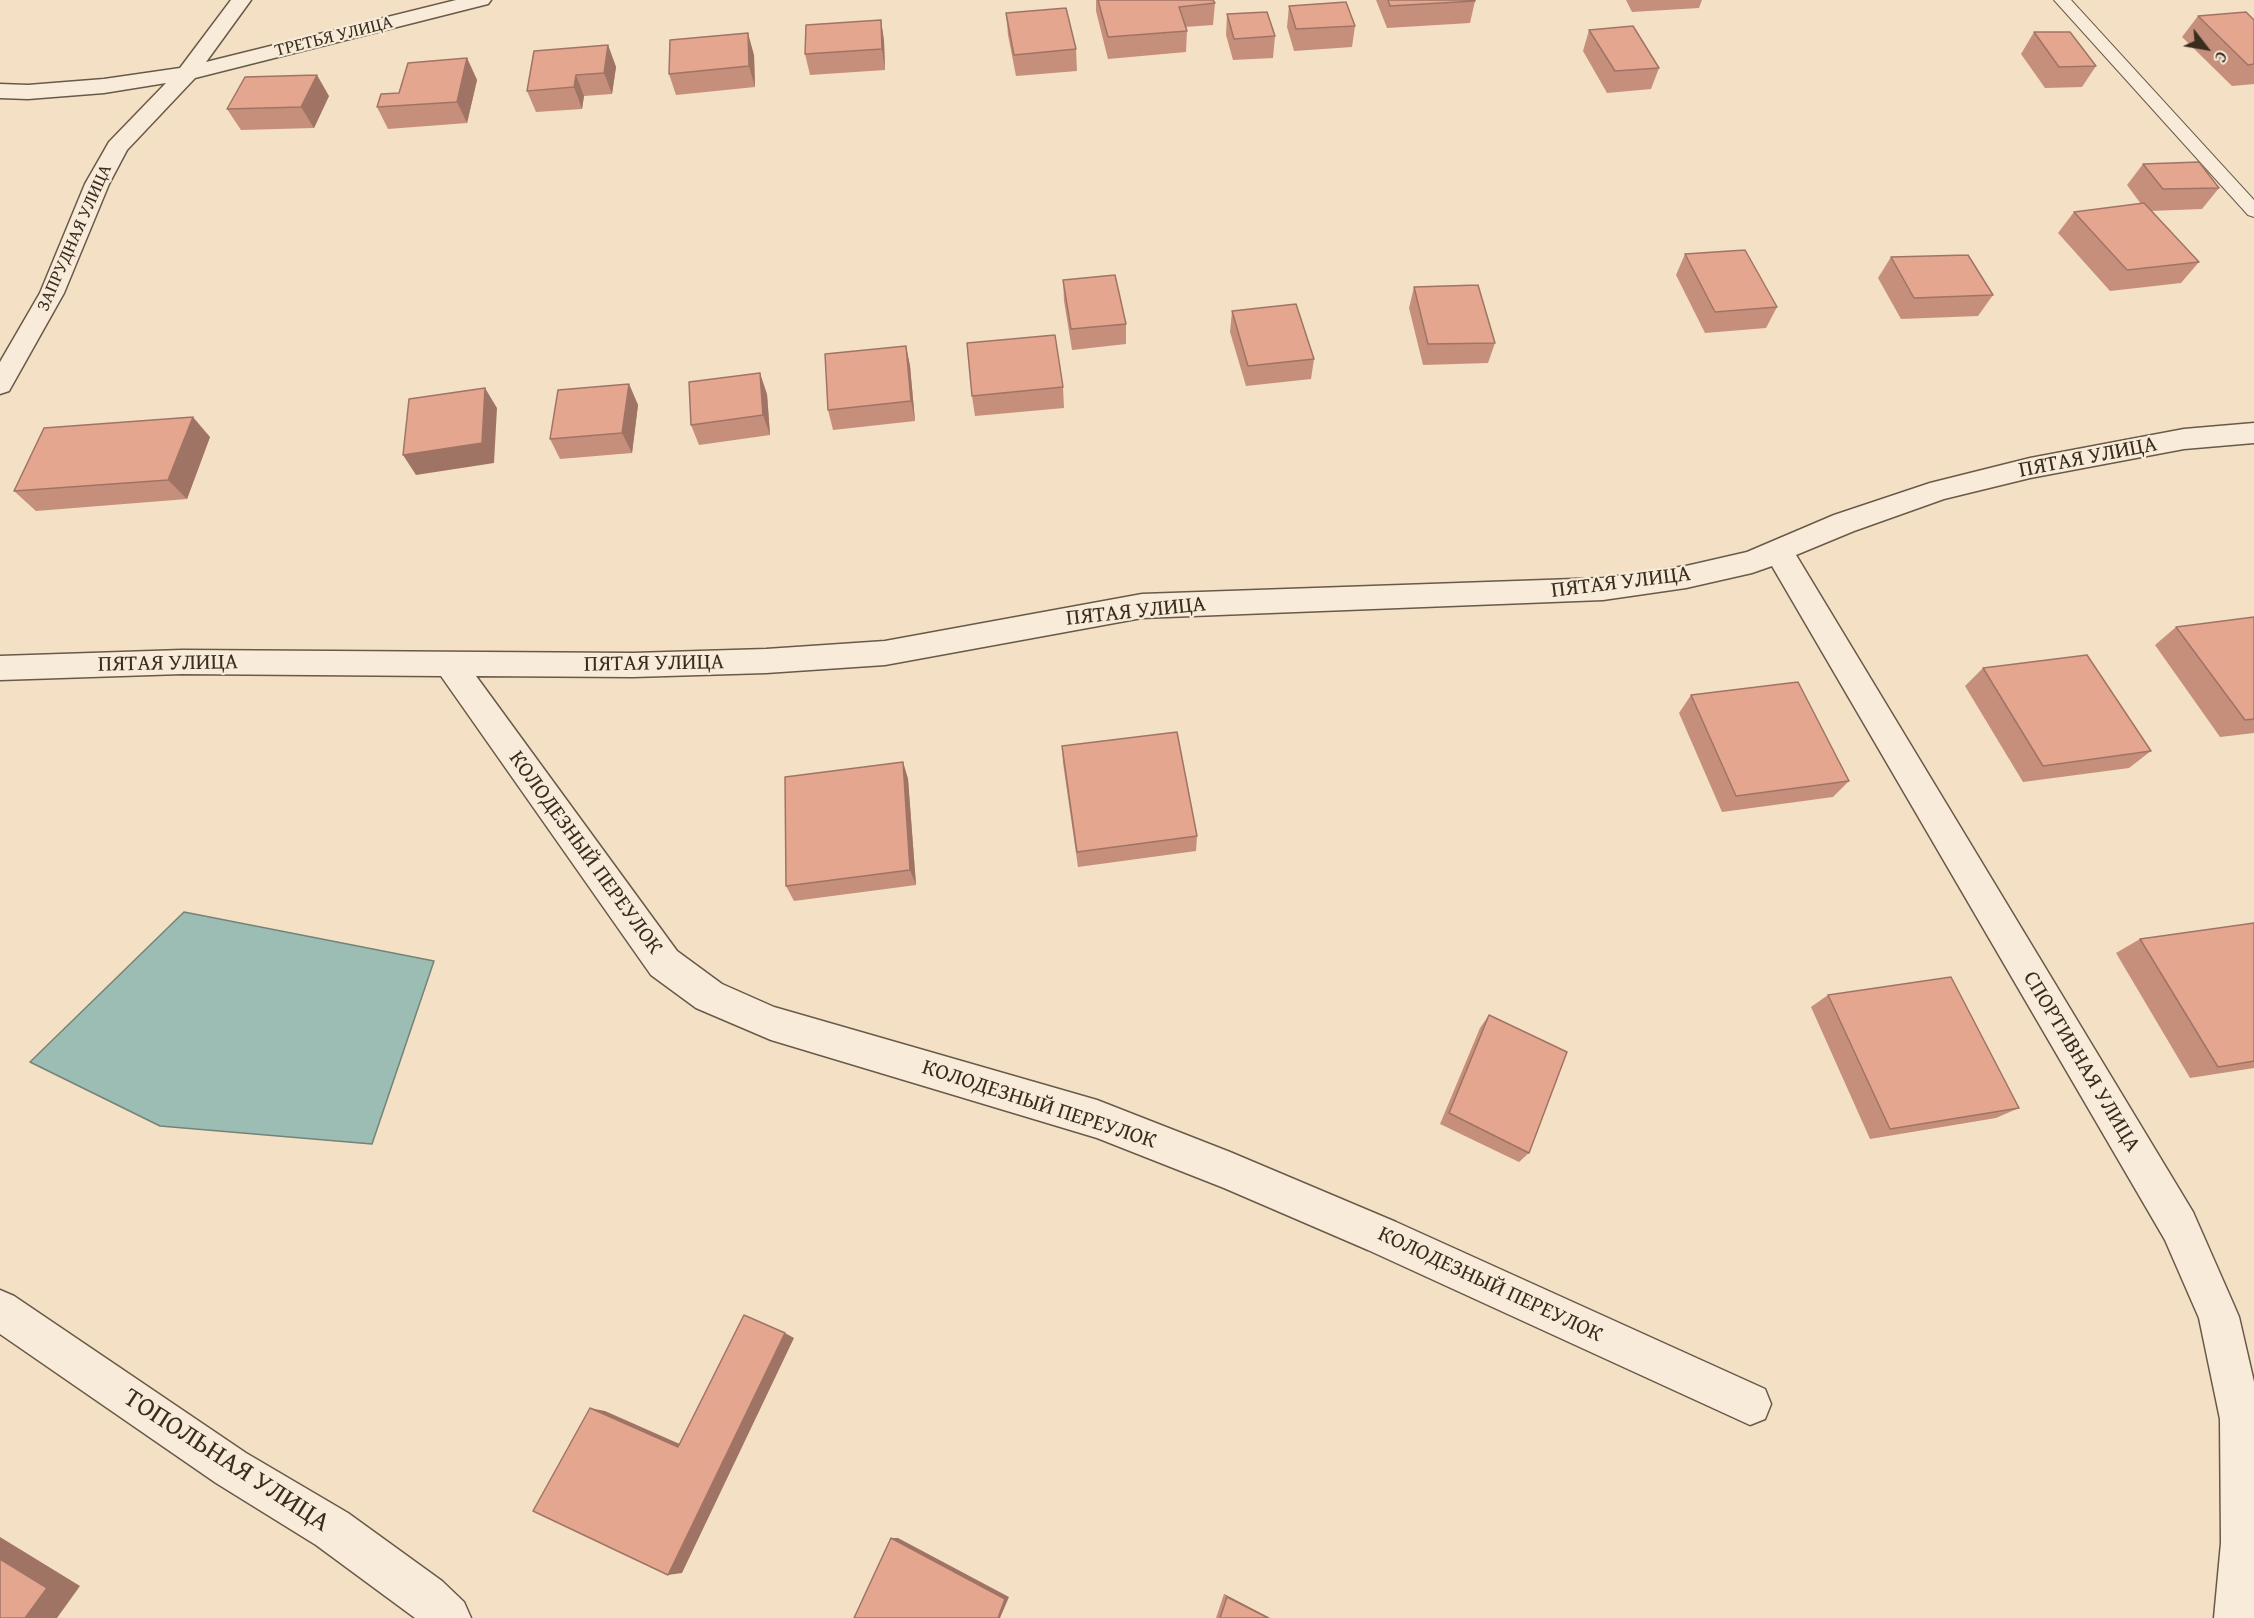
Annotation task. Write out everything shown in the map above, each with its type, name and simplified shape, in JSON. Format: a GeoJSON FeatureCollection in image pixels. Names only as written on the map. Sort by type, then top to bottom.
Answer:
{"type":"FeatureCollection","features":[{"type":"Feature","properties":{"kind":"street","name":"ЗАПРУДНАЯ УЛИЦА"},"geometry":{"type":"LineString","coordinates":[[0,385],[52,293],[97,184],[117,147],[187,73],[241,0]]}},
{"type":"Feature","properties":{"kind":"street","name":"ТРЕТЬЯ УЛИЦА"},"geometry":{"type":"LineString","coordinates":[[0,91],[28,92],[104,86],[187,73],[481,0]]}},
{"type":"Feature","properties":{"kind":"street","name":"ПЯТАЯ УЛИЦА"},"geometry":{"type":"LineString","coordinates":[[0,668],[182,662],[633,665],[885,653],[1143,606],[1603,589],[1686,577],[1752,561],[1844,523],[1940,490],[2113,451],[2184,439],[2254,433]]}},
{"type":"Feature","properties":{"kind":"street","name":"СПОРТИВНАЯ УЛИЦА"},"geometry":{"type":"LineString","coordinates":[[1778,550],[2179,1226],[2219,1317],[2241,1419],[2243,1543],[2238,1618]]}},
{"type":"Feature","properties":{"kind":"street","name":"КОЛОДЕЗНЫЙ ПЕРЕУЛОК"},"geometry":{"type":"LineString","coordinates":[[450,664],[664,963],[709,996],[771,1023],[1097,1119],[1230,1171],[1382,1236],[1750,1404]]}},
{"type":"Feature","properties":{"kind":"street","name":"ТОПОЛЬНАЯ УЛИЦА"},"geometry":{"type":"LineString","coordinates":[[0,1310],[231,1468],[332,1529],[426,1597],[448,1618]]}},
{"type":"Feature","properties":{"kind":"lane"},"geometry":{"type":"LineString","coordinates":[[2062,0],[2254,211]]}},
{"type":"Feature","properties":{"kind":"water"},"geometry":{"type":"Polygon","coordinates":[[[184,912],[434,961],[372,1144],[160,1126],[30,1062],[184,912]]]}},
{"type":"Feature","properties":{"kind":"building"},"geometry":{"type":"Polygon","coordinates":[[[1098,0],[1213,0],[1215,3],[1179,7],[1187,31],[1108,37],[1098,0]]]}},
{"type":"Feature","properties":{"kind":"building"},"geometry":{"type":"Polygon","coordinates":[[[1388,0],[1475,0],[1475,1],[1390,6],[1388,0]]]}},
{"type":"Feature","properties":{"kind":"building"},"geometry":{"type":"Polygon","coordinates":[[[1346,2],[1355,26],[1296,29],[1289,6],[1346,2]]]}},
{"type":"Feature","properties":{"kind":"building"},"geometry":{"type":"Polygon","coordinates":[[[1066,8],[1076,49],[1014,55],[1006,13],[1066,8]]]}},
{"type":"Feature","properties":{"kind":"building"},"geometry":{"type":"Polygon","coordinates":[[[1267,12],[1275,36],[1234,39],[1227,14],[1267,12]]]}},
{"type":"Feature","properties":{"kind":"building"},"geometry":{"type":"Polygon","coordinates":[[[2246,12],[2254,20],[2254,64],[2248,65],[2198,16],[2246,12]]]}},
{"type":"Feature","properties":{"kind":"building"},"geometry":{"type":"Polygon","coordinates":[[[881,20],[882,49],[805,54],[806,25],[881,20]]]}},
{"type":"Feature","properties":{"kind":"building"},"geometry":{"type":"Polygon","coordinates":[[[1633,26],[1659,68],[1615,71],[1589,30],[1633,26]]]}},
{"type":"Feature","properties":{"kind":"building"},"geometry":{"type":"Polygon","coordinates":[[[2034,32],[2070,32],[2096,66],[2059,67],[2034,32]]]}},
{"type":"Feature","properties":{"kind":"building"},"geometry":{"type":"Polygon","coordinates":[[[748,33],[749,66],[669,74],[670,40],[748,33]]]}},
{"type":"Feature","properties":{"kind":"building"},"geometry":{"type":"Polygon","coordinates":[[[608,45],[604,73],[576,75],[574,87],[527,91],[534,51],[608,45]]]}},
{"type":"Feature","properties":{"kind":"building"},"geometry":{"type":"Polygon","coordinates":[[[467,58],[457,102],[377,107],[381,94],[399,93],[408,63],[467,58]]]}},
{"type":"Feature","properties":{"kind":"building"},"geometry":{"type":"Polygon","coordinates":[[[317,75],[301,107],[227,109],[245,77],[317,75]]]}},
{"type":"Feature","properties":{"kind":"building"},"geometry":{"type":"Polygon","coordinates":[[[2199,162],[2219,188],[2163,189],[2143,164],[2199,162]]]}},
{"type":"Feature","properties":{"kind":"building"},"geometry":{"type":"Polygon","coordinates":[[[2144,203],[2199,262],[2127,270],[2074,212],[2144,203]]]}},
{"type":"Feature","properties":{"kind":"building"},"geometry":{"type":"Polygon","coordinates":[[[1745,250],[1777,307],[1715,312],[1685,254],[1745,250]]]}},
{"type":"Feature","properties":{"kind":"building"},"geometry":{"type":"Polygon","coordinates":[[[1968,255],[1993,295],[1914,298],[1891,257],[1968,255]]]}},
{"type":"Feature","properties":{"kind":"building"},"geometry":{"type":"Polygon","coordinates":[[[1115,275],[1126,324],[1071,329],[1063,280],[1115,275]]]}},
{"type":"Feature","properties":{"kind":"building"},"geometry":{"type":"Polygon","coordinates":[[[1478,285],[1495,343],[1428,344],[1414,287],[1478,285]]]}},
{"type":"Feature","properties":{"kind":"building"},"geometry":{"type":"Polygon","coordinates":[[[1296,304],[1314,359],[1248,366],[1232,311],[1296,304]]]}},
{"type":"Feature","properties":{"kind":"building"},"geometry":{"type":"Polygon","coordinates":[[[1055,335],[1063,387],[972,396],[967,343],[1055,335]]]}},
{"type":"Feature","properties":{"kind":"building"},"geometry":{"type":"Polygon","coordinates":[[[906,346],[911,401],[828,410],[825,354],[906,346]]]}},
{"type":"Feature","properties":{"kind":"building"},"geometry":{"type":"Polygon","coordinates":[[[760,373],[763,415],[691,425],[689,382],[760,373]]]}},
{"type":"Feature","properties":{"kind":"building"},"geometry":{"type":"Polygon","coordinates":[[[629,384],[622,433],[550,439],[558,390],[629,384]]]}},
{"type":"Feature","properties":{"kind":"building"},"geometry":{"type":"Polygon","coordinates":[[[485,388],[482,443],[403,455],[409,399],[485,388]]]}},
{"type":"Feature","properties":{"kind":"building"},"geometry":{"type":"Polygon","coordinates":[[[193,417],[168,480],[14,491],[44,428],[193,417]]]}},
{"type":"Feature","properties":{"kind":"building"},"geometry":{"type":"Polygon","coordinates":[[[2254,617],[2254,719],[2245,720],[2176,627],[2254,617]]]}},
{"type":"Feature","properties":{"kind":"building"},"geometry":{"type":"Polygon","coordinates":[[[2087,655],[2151,751],[2043,766],[1983,668],[2087,655]]]}},
{"type":"Feature","properties":{"kind":"building"},"geometry":{"type":"Polygon","coordinates":[[[1798,682],[1849,781],[1736,796],[1691,695],[1798,682]]]}},
{"type":"Feature","properties":{"kind":"building"},"geometry":{"type":"Polygon","coordinates":[[[1177,732],[1197,836],[1077,852],[1062,746],[1177,732]]]}},
{"type":"Feature","properties":{"kind":"building"},"geometry":{"type":"Polygon","coordinates":[[[903,762],[910,870],[786,886],[785,777],[903,762]]]}},
{"type":"Feature","properties":{"kind":"building"},"geometry":{"type":"Polygon","coordinates":[[[2254,923],[2254,1061],[2218,1067],[2140,939],[2254,923]]]}},
{"type":"Feature","properties":{"kind":"building"},"geometry":{"type":"Polygon","coordinates":[[[1951,977],[2019,1108],[1890,1129],[1828,995],[1951,977]]]}},
{"type":"Feature","properties":{"kind":"building"},"geometry":{"type":"Polygon","coordinates":[[[1489,1015],[1567,1052],[1529,1153],[1449,1113],[1489,1015]]]}},
{"type":"Feature","properties":{"kind":"building"},"geometry":{"type":"Polygon","coordinates":[[[744,1315],[785,1333],[668,1575],[533,1511],[590,1408],[678,1447],[744,1315]]]}},
{"type":"Feature","properties":{"kind":"building"},"geometry":{"type":"Polygon","coordinates":[[[891,1538],[1005,1599],[998,1618],[854,1618],[891,1538]]]}},
{"type":"Feature","properties":{"kind":"building"},"geometry":{"type":"Polygon","coordinates":[[[0,1559],[47,1588],[25,1618],[0,1618],[0,1559]]]}},
{"type":"Feature","properties":{"kind":"building"},"geometry":{"type":"Polygon","coordinates":[[[1227,1597],[1268,1618],[1220,1618],[1227,1597]]]}}]}
